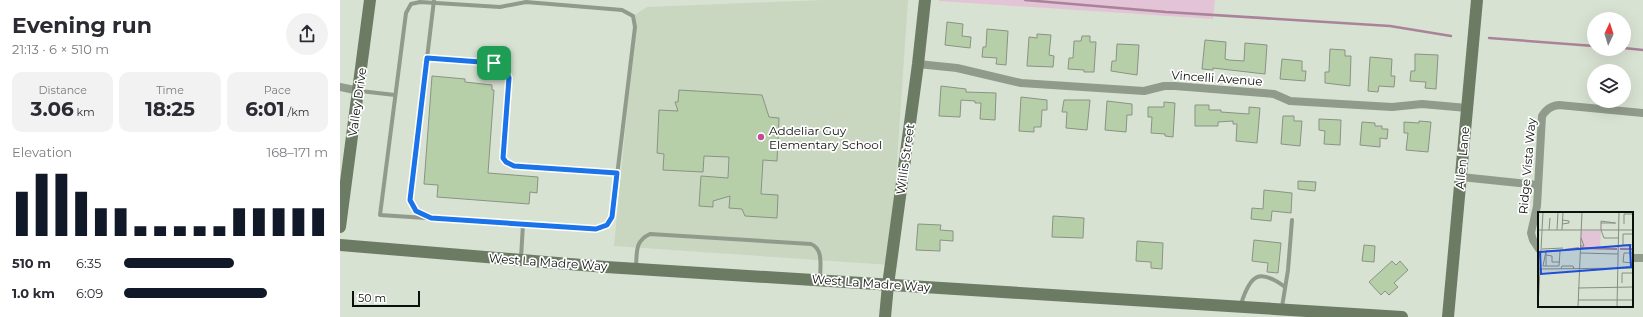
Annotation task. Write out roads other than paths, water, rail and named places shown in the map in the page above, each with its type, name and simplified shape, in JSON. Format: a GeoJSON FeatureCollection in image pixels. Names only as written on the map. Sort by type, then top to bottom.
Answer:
{"type":"FeatureCollection","features":[{"type":"Feature","properties":{"kind":"street","name":"Valley Drive"},"geometry":{"type":"LineString","coordinates":[[340,227],[370,0]]}},
{"type":"Feature","properties":{"kind":"street","name":"Willis Street"},"geometry":{"type":"LineString","coordinates":[[885,317],[925,0]]}},
{"type":"Feature","properties":{"kind":"street","name":"Allen Lane"},"geometry":{"type":"LineString","coordinates":[[1448,317],[1477,0]]}},
{"type":"Feature","properties":{"kind":"street","name":"Vincelli Avenue"},"geometry":{"type":"LineString","coordinates":[[918,64],[957,68],[1021,83],[1144,90],[1164,86],[1175,86],[1274,94],[1290,101],[1392,107],[1422,104],[1467,108]]}},
{"type":"Feature","properties":{"kind":"street"},"geometry":{"type":"LineString","coordinates":[[340,87],[359,91]]}},
{"type":"Feature","properties":{"kind":"street","name":"Ridge Vista Way"},"geometry":{"type":"LineString","coordinates":[[1538,248],[1531,233],[1537,206],[1542,116],[1546,110],[1554,105],[1559,105],[1643,113]]}},
{"type":"Feature","properties":{"kind":"street"},"geometry":{"type":"LineString","coordinates":[[1461,177],[1538,185]]}},
{"type":"Feature","properties":{"kind":"street","name":"West La Madre Way"},"geometry":{"type":"LineString","coordinates":[[340,246],[636,268],[1402,317]]}},
{"type":"Feature","properties":{"kind":"lane"},"geometry":{"type":"LineString","coordinates":[[420,2],[434,2],[500,7],[526,2],[622,10],[633,16],[635,27],[612,217],[607,225],[596,229],[380,215],[395,95],[406,13],[411,4],[420,2]]}},
{"type":"Feature","properties":{"kind":"lane"},"geometry":{"type":"LineString","coordinates":[[431,218],[416,211],[410,200],[434,2]]}},
{"type":"Feature","properties":{"kind":"lane"},"geometry":{"type":"LineString","coordinates":[[427,58],[494,63],[502,65],[507,70],[509,78],[503,151],[503,158],[506,162],[514,166],[617,173]]}},
{"type":"Feature","properties":{"kind":"lane"},"geometry":{"type":"LineString","coordinates":[[359,91],[395,95]]}},
{"type":"Feature","properties":{"kind":"lane"},"geometry":{"type":"LineString","coordinates":[[1282,310],[1292,220]]}},
{"type":"Feature","properties":{"kind":"lane"},"geometry":{"type":"LineString","coordinates":[[520,260],[523,224]]}},
{"type":"Feature","properties":{"kind":"lane"},"geometry":{"type":"LineString","coordinates":[[636,268],[638,244],[642,238],[650,234],[811,244],[816,246],[820,253],[820,280]]}},
{"type":"Feature","properties":{"kind":"lane"},"geometry":{"type":"LineString","coordinates":[[1240,307],[1246,288],[1251,280],[1259,276],[1267,276],[1285,287]]}},
{"type":"Feature","properties":{"kind":"waterway"},"geometry":{"type":"LineString","coordinates":[[1025,0],[1166,12],[1390,26],[1451,36]]}},
{"type":"Feature","properties":{"kind":"waterway"},"geometry":{"type":"LineString","coordinates":[[1489,38],[1587,45]]}},
{"type":"Feature","properties":{"kind":"waterway"},"geometry":{"type":"LineString","coordinates":[[1631,49],[1643,50]]}},
{"type":"Feature","properties":{"kind":"place","name":"Addeliar Guy Elementary School"},"geometry":{"type":"Point","coordinates":[761,137]}}]}
